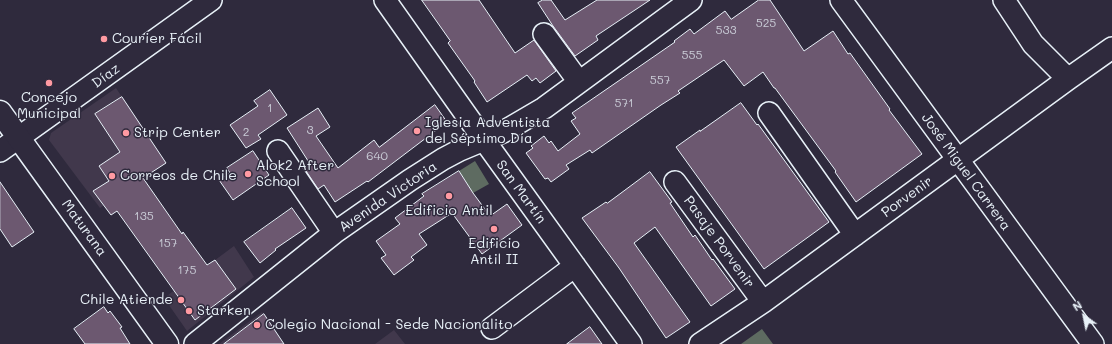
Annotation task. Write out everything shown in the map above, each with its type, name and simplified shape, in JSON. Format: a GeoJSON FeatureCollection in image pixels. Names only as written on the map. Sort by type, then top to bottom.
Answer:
{"type":"FeatureCollection","features":[{"type":"Feature","properties":{"kind":"main road","name":"Maturana"},"geometry":{"type":"LineString","coordinates":[[0,112],[167,344]]}},
{"type":"Feature","properties":{"kind":"street","name":"Díaz"},"geometry":{"type":"LineString","coordinates":[[0,151],[211,0]]}},
{"type":"Feature","properties":{"kind":"street","name":"San Martín"},"geometry":{"type":"LineString","coordinates":[[385,0],[631,344]]}},
{"type":"Feature","properties":{"kind":"street","name":"Avenida Victoria"},"geometry":{"type":"LineString","coordinates":[[195,344],[334,233],[410,180],[443,159],[460,150],[503,132],[544,108],[691,0]]}},
{"type":"Feature","properties":{"kind":"street","name":"José Miguel Carrera"},"geometry":{"type":"LineString","coordinates":[[840,0],[1093,344]]}},
{"type":"Feature","properties":{"kind":"street"},"geometry":{"type":"LineString","coordinates":[[1004,0],[1034,44],[1068,79]]}},
{"type":"Feature","properties":{"kind":"street"},"geometry":{"type":"LineString","coordinates":[[544,34],[579,82]]}},
{"type":"Feature","properties":{"kind":"street","name":"Porvenir"},"geometry":{"type":"LineString","coordinates":[[700,344],[763,302],[1112,48]]}},
{"type":"Feature","properties":{"kind":"street"},"geometry":{"type":"LineString","coordinates":[[770,113],[855,235]]}},
{"type":"Feature","properties":{"kind":"street"},"geometry":{"type":"LineString","coordinates":[[278,151],[334,233]]}},
{"type":"Feature","properties":{"kind":"street","name":"Pasaje Porvenir"},"geometry":{"type":"LineString","coordinates":[[675,182],[763,302]]}},
{"type":"Feature","properties":{"kind":"street"},"geometry":{"type":"LineString","coordinates":[[492,328],[575,266]]}},
{"type":"Feature","properties":{"kind":"shaded area"},"geometry":{"type":"Polygon","coordinates":[[[116,88],[166,163],[100,208],[49,140],[51,133],[116,88]]]}},
{"type":"Feature","properties":{"kind":"shaded area"},"geometry":{"type":"Polygon","coordinates":[[[234,246],[254,277],[187,331],[164,298],[234,246]]]}},
{"type":"Feature","properties":{"kind":"shaded area","name":"Colegio Nacional - Sede Nacionalito"},"geometry":{"type":"Polygon","coordinates":[[[262,312],[284,344],[219,344],[262,312]]]}},
{"type":"Feature","properties":{"kind":"shaded area","name":"Colegio Nacional - Sede Nacionalito"},"geometry":{"type":"Polygon","coordinates":[[[394,330],[405,344],[375,344],[394,330]]]}},
{"type":"Feature","properties":{"kind":"green space"},"geometry":{"type":"Polygon","coordinates":[[[475,161],[489,184],[473,193],[459,171],[475,161]]]}},
{"type":"Feature","properties":{"kind":"green space"},"geometry":{"type":"Polygon","coordinates":[[[762,329],[773,344],[741,344],[762,329]]]}},
{"type":"Feature","properties":{"kind":"building"},"geometry":{"type":"Polygon","coordinates":[[[422,0],[479,0],[515,53],[534,40],[556,71],[540,83],[536,78],[532,81],[527,75],[487,102],[474,82],[475,81],[448,43],[450,41],[422,0]]]}},
{"type":"Feature","properties":{"kind":"building"},"geometry":{"type":"Polygon","coordinates":[[[543,0],[551,0],[565,20],[597,0],[650,0],[596,36],[598,40],[575,56],[538,3],[543,0]]]}},
{"type":"Feature","properties":{"kind":"building"},"geometry":{"type":"Polygon","coordinates":[[[759,0],[770,0],[804,51],[833,31],[848,54],[850,53],[890,109],[889,110],[922,154],[856,202],[835,172],[836,171],[763,72],[744,86],[724,60],[678,91],[680,93],[592,153],[590,150],[566,165],[569,169],[551,182],[548,178],[545,179],[526,153],[533,148],[531,146],[544,136],[549,143],[551,141],[558,151],[580,134],[571,121],[576,118],[572,113],[675,42],[674,41],[690,29],[694,34],[725,11],[731,19],[759,0]]]}},
{"type":"Feature","properties":{"kind":"building"},"geometry":{"type":"Polygon","coordinates":[[[270,90],[287,115],[258,135],[261,139],[246,148],[230,125],[258,106],[254,101],[270,90]]]}},
{"type":"Feature","properties":{"kind":"building"},"geometry":{"type":"Polygon","coordinates":[[[122,97],[166,163],[143,178],[182,234],[183,232],[207,265],[215,260],[236,289],[195,320],[117,211],[111,215],[93,191],[109,181],[99,166],[120,152],[95,114],[122,97]]]}},
{"type":"Feature","properties":{"kind":"building"},"geometry":{"type":"Polygon","coordinates":[[[741,103],[829,222],[764,269],[676,147],[741,103]]]}},
{"type":"Feature","properties":{"kind":"building"},"geometry":{"type":"Polygon","coordinates":[[[435,105],[447,122],[368,182],[367,181],[335,202],[324,185],[318,189],[304,168],[310,164],[287,128],[318,108],[330,127],[316,136],[338,168],[374,140],[379,147],[435,105]]]}},
{"type":"Feature","properties":{"kind":"building","name":"Alok2 After School"},"geometry":{"type":"Polygon","coordinates":[[[253,151],[269,175],[233,200],[219,180],[230,173],[227,168],[253,151]]]}},
{"type":"Feature","properties":{"kind":"building"},"geometry":{"type":"Polygon","coordinates":[[[459,171],[490,216],[507,204],[522,225],[482,254],[452,213],[419,234],[427,245],[411,257],[414,260],[394,275],[381,258],[386,255],[376,241],[400,224],[395,218],[424,196],[422,194],[459,171]]]}},
{"type":"Feature","properties":{"kind":"building"},"geometry":{"type":"Polygon","coordinates":[[[650,172],[672,202],[670,203],[693,237],[695,235],[712,260],[713,259],[735,289],[711,306],[655,227],[634,243],[690,322],[666,338],[619,268],[582,218],[606,202],[607,203],[650,172]]]}},
{"type":"Feature","properties":{"kind":"building"},"geometry":{"type":"Polygon","coordinates":[[[0,182],[34,232],[12,247],[0,229],[0,182]]]}},
{"type":"Feature","properties":{"kind":"building"},"geometry":{"type":"Polygon","coordinates":[[[292,208],[306,228],[275,249],[276,250],[260,263],[244,242],[292,208]]]}},
{"type":"Feature","properties":{"kind":"building"},"geometry":{"type":"Polygon","coordinates":[[[104,307],[108,313],[110,311],[122,327],[120,328],[130,344],[85,344],[74,329],[104,307]]]}},
{"type":"Feature","properties":{"kind":"building","name":"Colegio Nacional - Sede Nacionalito"},"geometry":{"type":"Polygon","coordinates":[[[264,314],[284,344],[224,344],[264,314]]]}},
{"type":"Feature","properties":{"kind":"building"},"geometry":{"type":"Polygon","coordinates":[[[590,327],[602,344],[567,344],[590,327]]]}},
{"type":"Feature","properties":{"kind":"place","name":"Courier Fácil"},"geometry":{"type":"Point","coordinates":[104,39]}},
{"type":"Feature","properties":{"kind":"place","name":"Concejo Municipal"},"geometry":{"type":"Point","coordinates":[49,83]}},
{"type":"Feature","properties":{"kind":"place","name":"Iglesia Adventista del Séptimo Día"},"geometry":{"type":"Point","coordinates":[417,131]}},
{"type":"Feature","properties":{"kind":"place","name":"Strip Center"},"geometry":{"type":"Point","coordinates":[126,133]}},
{"type":"Feature","properties":{"kind":"place","name":"Alok2 After School"},"geometry":{"type":"Point","coordinates":[248,174]}},
{"type":"Feature","properties":{"kind":"place","name":"Correos de Chile"},"geometry":{"type":"Point","coordinates":[112,176]}},
{"type":"Feature","properties":{"kind":"place","name":"Edificio Antil"},"geometry":{"type":"Point","coordinates":[449,196]}},
{"type":"Feature","properties":{"kind":"place","name":"Edificio Antil II"},"geometry":{"type":"Point","coordinates":[494,229]}},
{"type":"Feature","properties":{"kind":"place","name":"Chile Atiende"},"geometry":{"type":"Point","coordinates":[181,300]}},
{"type":"Feature","properties":{"kind":"place","name":"Starken"},"geometry":{"type":"Point","coordinates":[189,311]}},
{"type":"Feature","properties":{"kind":"place","name":"Colegio Nacional - Sede Nacionalito"},"geometry":{"type":"Point","coordinates":[257,325]}}]}
